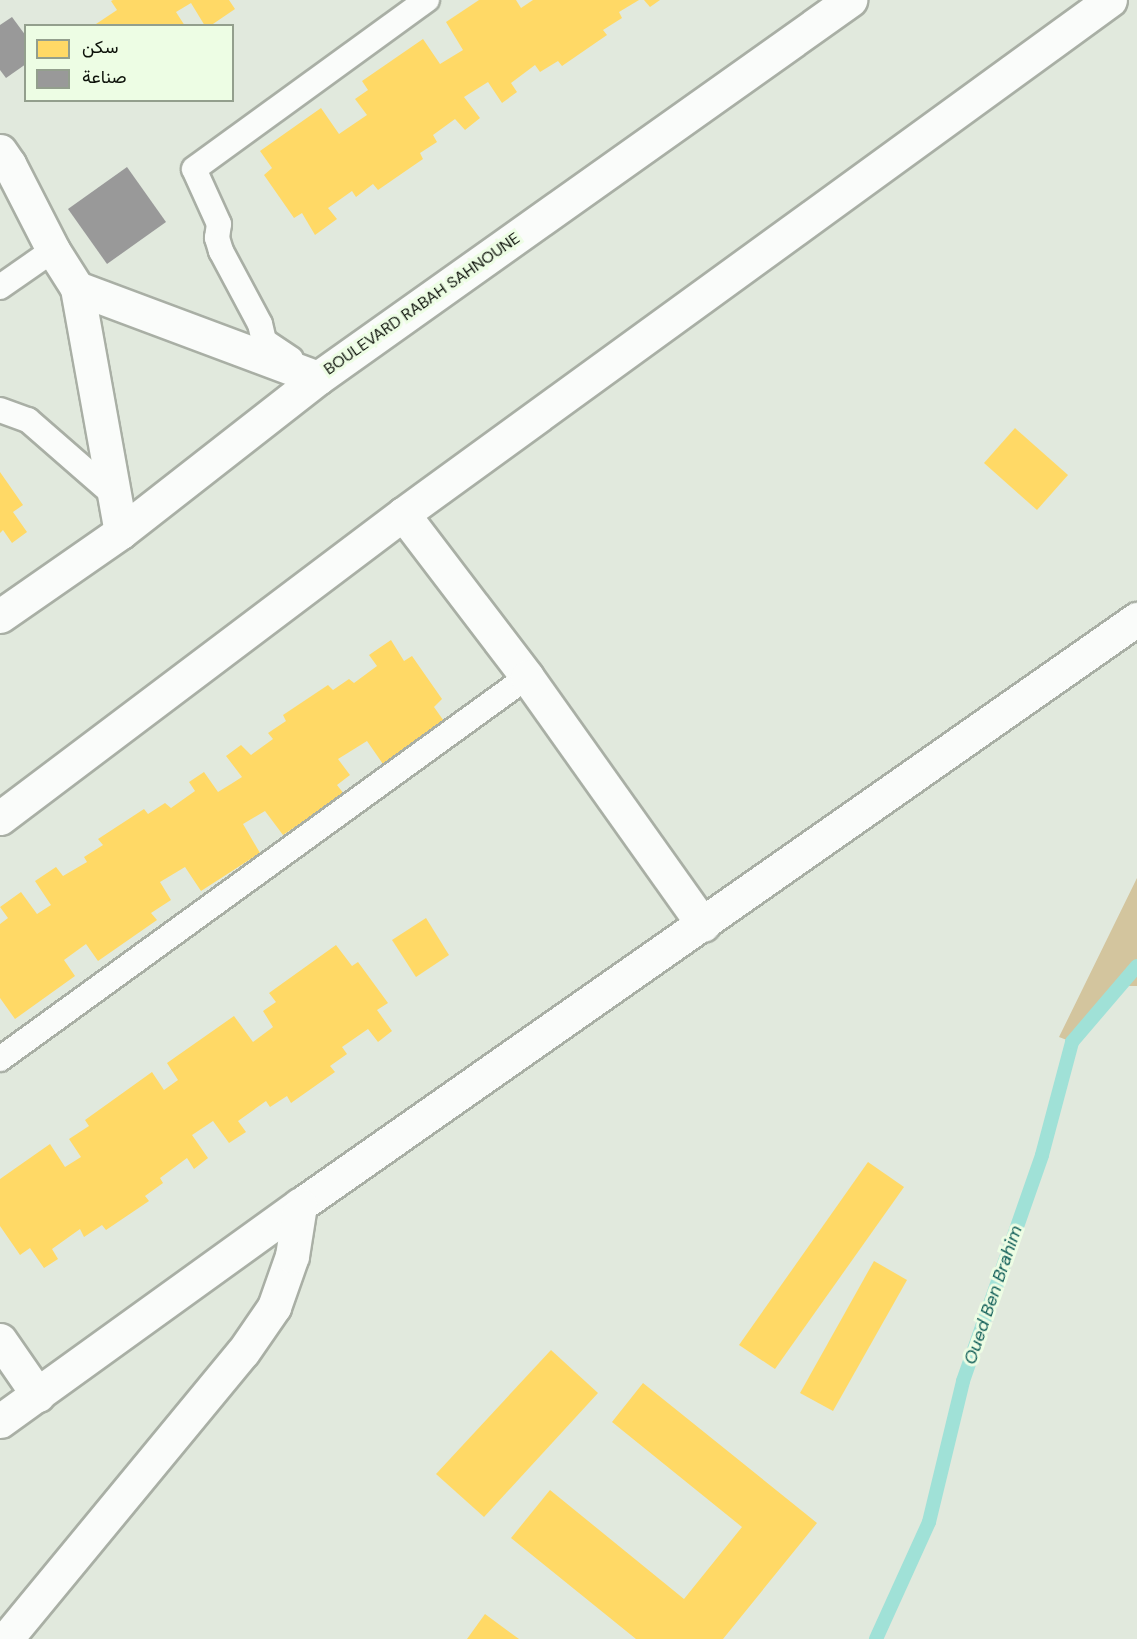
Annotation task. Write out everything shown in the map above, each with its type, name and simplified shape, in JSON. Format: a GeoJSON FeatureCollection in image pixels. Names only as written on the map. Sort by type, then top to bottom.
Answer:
{"type":"FeatureCollection","features":[{"type":"Feature","properties":{"kind":"street","name":"BOULEVARD RABAH SAHNOUNE"},"geometry":{"type":"LineString","coordinates":[[0,616],[121,532],[318,378],[850,0]]}},
{"type":"Feature","properties":{"kind":"street"},"geometry":{"type":"LineString","coordinates":[[0,818],[403,514],[1110,0]]}},
{"type":"Feature","properties":{"kind":"street"},"geometry":{"type":"LineString","coordinates":[[3,162],[77,288],[121,532]]}},
{"type":"Feature","properties":{"kind":"street"},"geometry":{"type":"LineString","coordinates":[[77,288],[318,378]]}},
{"type":"Feature","properties":{"kind":"street"},"geometry":{"type":"LineString","coordinates":[[403,514],[527,677],[703,925]]}},
{"type":"Feature","properties":{"kind":"street"},"geometry":{"type":"LineString","coordinates":[[0,1421],[300,1205],[1137,619]]}},
{"type":"Feature","properties":{"kind":"street"},"geometry":{"type":"LineString","coordinates":[[6,1639],[243,1352],[274,1307],[292,1256],[300,1205]]}},
{"type":"Feature","properties":{"kind":"street"},"geometry":{"type":"LineString","coordinates":[[0,1340],[39,1395]]}},
{"type":"Feature","properties":{"kind":"lane"},"geometry":{"type":"LineString","coordinates":[[318,378],[264,341],[260,324],[221,251],[217,238],[219,224],[194,169],[427,0]]}},
{"type":"Feature","properties":{"kind":"lane"},"geometry":{"type":"LineString","coordinates":[[0,287],[53,250]]}},
{"type":"Feature","properties":{"kind":"lane"},"geometry":{"type":"LineString","coordinates":[[0,410],[28,420],[115,496]]}},
{"type":"Feature","properties":{"kind":"lane"},"geometry":{"type":"LineString","coordinates":[[0,1059],[527,677]]}},
{"type":"Feature","properties":{"kind":"shaded area"},"geometry":{"type":"Polygon","coordinates":[[[1137,878],[1137,986],[1122,986],[1072,1042],[1059,1037],[1137,878]]]}},
{"type":"Feature","properties":{"kind":"building: سكن"},"geometry":{"type":"Polygon","coordinates":[[[229,0],[235,9],[213,24],[204,24],[191,3],[176,12],[184,24],[96,24],[117,10],[111,1],[229,0]]]}},
{"type":"Feature","properties":{"kind":"building: سكن"},"geometry":{"type":"Polygon","coordinates":[[[479,0],[516,0],[521,8],[533,0],[639,0],[619,12],[622,18],[603,30],[607,35],[562,66],[558,61],[540,72],[535,65],[511,83],[517,92],[502,103],[488,82],[464,97],[480,118],[465,130],[455,119],[433,135],[437,142],[420,153],[423,159],[378,190],[373,184],[356,197],[352,191],[328,208],[337,219],[315,235],[302,213],[294,218],[264,175],[272,168],[260,151],[321,108],[339,134],[367,115],[355,99],[368,90],[362,81],[423,39],[440,64],[463,50],[446,22],[479,0]]]}},
{"type":"Feature","properties":{"kind":"building: سكن"},"geometry":{"type":"Polygon","coordinates":[[[644,0],[660,0],[650,7],[644,0]]]}},
{"type":"Feature","properties":{"kind":"building: سكن"},"geometry":{"type":"Polygon","coordinates":[[[1015,428],[1068,475],[1037,510],[984,463],[1015,428]]]}},
{"type":"Feature","properties":{"kind":"building: سكن"},"geometry":{"type":"Polygon","coordinates":[[[0,472],[23,505],[13,512],[27,532],[12,543],[3,530],[0,533],[0,472]]]}},
{"type":"Feature","properties":{"kind":"building: سكن"},"geometry":{"type":"Polygon","coordinates":[[[391,640],[404,661],[412,656],[442,699],[434,707],[446,724],[385,767],[367,741],[338,759],[350,775],[337,785],[344,794],[283,835],[265,811],[243,824],[260,853],[201,891],[185,867],[160,882],[171,900],[151,913],[157,920],[98,961],[86,944],[64,960],[75,976],[15,1019],[0,998],[0,924],[8,918],[0,907],[21,892],[37,914],[51,905],[35,881],[56,867],[63,876],[87,862],[84,857],[103,845],[98,839],[144,809],[148,814],[165,803],[171,808],[195,791],[189,782],[204,772],[218,792],[242,777],[226,756],[241,745],[251,755],[273,739],[268,733],[286,721],[283,715],[328,685],[333,690],[349,679],[354,683],[377,666],[369,655],[391,640]]]}},
{"type":"Feature","properties":{"kind":"building: سكن"},"geometry":{"type":"Polygon","coordinates":[[[426,918],[449,955],[416,977],[392,940],[426,918]]]}},
{"type":"Feature","properties":{"kind":"building: سكن"},"geometry":{"type":"Polygon","coordinates":[[[336,945],[352,966],[358,962],[388,1003],[377,1010],[392,1031],[378,1042],[368,1029],[342,1047],[347,1054],[330,1066],[335,1072],[291,1103],[287,1096],[270,1107],[266,1101],[238,1121],[246,1132],[229,1143],[213,1121],[192,1135],[208,1158],[194,1169],[187,1158],[160,1178],[163,1183],[145,1196],[149,1201],[106,1230],[102,1225],[84,1237],[80,1229],[52,1249],[58,1259],[44,1268],[30,1248],[20,1255],[0,1226],[0,1179],[50,1144],[65,1167],[81,1157],[69,1139],[89,1126],[85,1120],[152,1072],[164,1090],[178,1080],[167,1063],[234,1016],[253,1042],[273,1027],[263,1011],[276,1002],[269,993],[336,945]]]}},
{"type":"Feature","properties":{"kind":"building: سكن"},"geometry":{"type":"Polygon","coordinates":[[[868,1162],[904,1187],[775,1369],[739,1345],[868,1162]]]}},
{"type":"Feature","properties":{"kind":"building: سكن"},"geometry":{"type":"Polygon","coordinates":[[[874,1261],[907,1280],[833,1411],[800,1393],[874,1261]]]}},
{"type":"Feature","properties":{"kind":"building: سكن"},"geometry":{"type":"Polygon","coordinates":[[[551,1350],[598,1393],[484,1517],[436,1474],[551,1350]]]}},
{"type":"Feature","properties":{"kind":"building: سكن"},"geometry":{"type":"Polygon","coordinates":[[[643,1383],[817,1523],[723,1639],[636,1639],[511,1538],[550,1490],[684,1599],[742,1527],[612,1422],[643,1383]]]}},
{"type":"Feature","properties":{"kind":"building: سكن"},"geometry":{"type":"Polygon","coordinates":[[[485,1614],[519,1639],[467,1639],[485,1614]]]}},
{"type":"Feature","properties":{"kind":"building: صناعة"},"geometry":{"type":"Polygon","coordinates":[[[12,17],[24,33],[24,65],[6,78],[0,70],[0,25],[12,17]]]}},
{"type":"Feature","properties":{"kind":"building: صناعة"},"geometry":{"type":"Polygon","coordinates":[[[127,167],[166,222],[107,264],[68,209],[127,167]]]}},
{"type":"Feature","properties":{"kind":"waterway","name":"Oued Ben Brahim"},"geometry":{"type":"LineString","coordinates":[[876,1639],[929,1522],[963,1381],[1042,1155],[1072,1042],[1137,966]]}}]}
